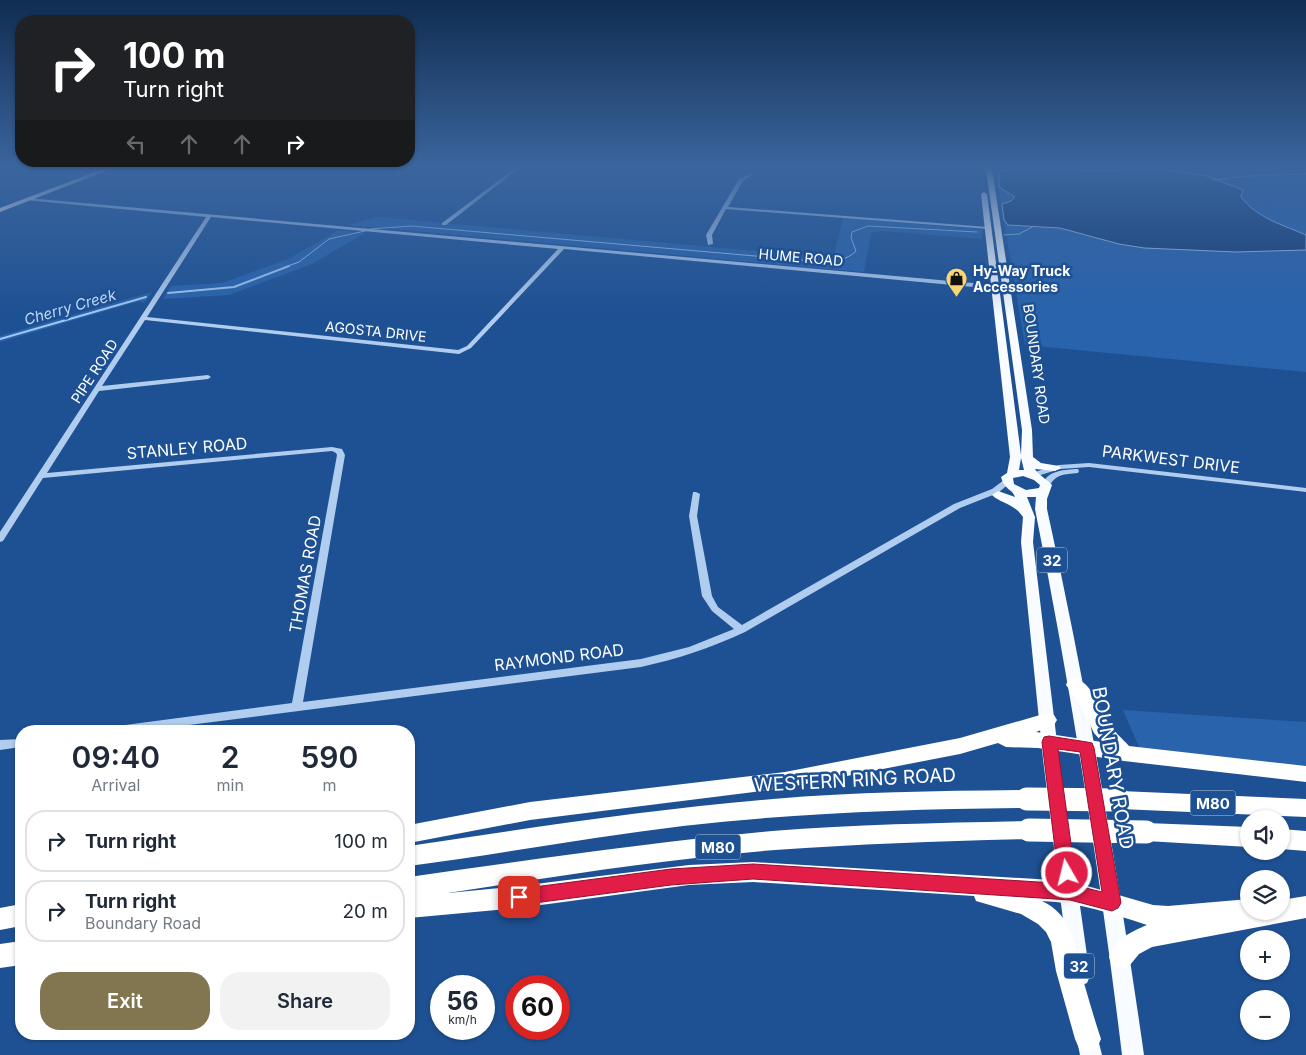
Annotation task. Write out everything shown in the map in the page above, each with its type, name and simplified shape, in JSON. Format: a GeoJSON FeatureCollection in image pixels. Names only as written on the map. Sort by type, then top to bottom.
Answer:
{"type":"FeatureCollection","features":[{"type":"Feature","properties":{"kind":"highway"},"geometry":{"type":"LineString","coordinates":[[1075,685],[1087,700],[1101,728],[1124,752]]}},
{"type":"Feature","properties":{"kind":"highway"},"geometry":{"type":"LineString","coordinates":[[960,746],[1047,720]]}},
{"type":"Feature","properties":{"kind":"highway"},"geometry":{"type":"LineString","coordinates":[[415,833],[530,811],[785,780],[960,746],[1016,739],[1306,774]]}},
{"type":"Feature","properties":{"kind":"highway","name":"WESTERN RING ROAD"},"geometry":{"type":"LineString","coordinates":[[415,855],[659,819],[774,808],[887,801],[1120,800],[1306,808]]}},
{"type":"Feature","properties":{"kind":"highway","name":"M80"},"geometry":{"type":"LineString","coordinates":[[415,887],[551,866],[677,850],[774,841],[897,833],[1030,830],[1146,832],[1240,837]]}},
{"type":"Feature","properties":{"kind":"highway"},"geometry":{"type":"LineString","coordinates":[[1290,840],[1306,841]]}},
{"type":"Feature","properties":{"kind":"highway"},"geometry":{"type":"LineString","coordinates":[[415,907],[519,897],[653,879],[721,872],[753,872],[820,875],[950,886],[1070,892],[1112,903],[1143,914],[1168,917],[1240,911]]}},
{"type":"Feature","properties":{"kind":"highway"},"geometry":{"type":"LineString","coordinates":[[950,886],[1020,904],[1043,913],[1055,925],[1063,940],[1068,969],[1089,1047]]}},
{"type":"Feature","properties":{"kind":"highway"},"geometry":{"type":"LineString","coordinates":[[1290,907],[1306,906]]}},
{"type":"Feature","properties":{"kind":"highway"},"geometry":{"type":"LineString","coordinates":[[1290,909],[1306,906]]}},
{"type":"Feature","properties":{"kind":"highway"},"geometry":{"type":"LineString","coordinates":[[0,919],[15,916]]}},
{"type":"Feature","properties":{"kind":"highway"},"geometry":{"type":"LineString","coordinates":[[1121,957],[1139,939],[1240,919]]}},
{"type":"Feature","properties":{"kind":"highway"},"geometry":{"type":"LineString","coordinates":[[0,956],[15,954]]}},
{"type":"Feature","properties":{"kind":"main road","name":"BOUNDARY ROAD"},"geometry":{"type":"LineString","coordinates":[[987,218],[1027,430],[1027,458],[1033,475]]}},
{"type":"Feature","properties":{"kind":"main road","name":"BOUNDARY ROAD"},"geometry":{"type":"LineString","coordinates":[[996,218],[1000,288],[1016,456],[1010,478]]}},
{"type":"Feature","properties":{"kind":"main road"},"geometry":{"type":"LineString","coordinates":[[988,228],[997,229]]}},
{"type":"Feature","properties":{"kind":"main road"},"geometry":{"type":"LineString","coordinates":[[1027,458],[1038,466],[1055,468]]}},
{"type":"Feature","properties":{"kind":"main road"},"geometry":{"type":"LineString","coordinates":[[1010,478],[1022,473],[1033,475],[1045,488],[1034,494],[1018,491]]}},
{"type":"Feature","properties":{"kind":"main road","name":"32"},"geometry":{"type":"LineString","coordinates":[[1010,478],[1029,517],[1027,542],[1049,742],[1089,1047]]}},
{"type":"Feature","properties":{"kind":"main road","name":"BOUNDARY ROAD"},"geometry":{"type":"LineString","coordinates":[[1045,488],[1040,509],[1057,581],[1087,748],[1121,957],[1133,1055]]}},
{"type":"Feature","properties":{"kind":"main road"},"geometry":{"type":"LineString","coordinates":[[998,496],[1014,501],[1029,517]]}},
{"type":"Feature","properties":{"kind":"street","name":"PIPE ROAD"},"geometry":{"type":"LineString","coordinates":[[0,539],[208,218]]}},
{"type":"Feature","properties":{"kind":"street","name":"HUME ROAD"},"geometry":{"type":"LineString","coordinates":[[235,218],[1000,288]]}},
{"type":"Feature","properties":{"kind":"street"},"geometry":{"type":"LineString","coordinates":[[444,224],[452,218]]}},
{"type":"Feature","properties":{"kind":"street"},"geometry":{"type":"LineString","coordinates":[[710,244],[710,236],[720,218]]}},
{"type":"Feature","properties":{"kind":"street"},"geometry":{"type":"LineString","coordinates":[[860,218],[988,228]]}},
{"type":"Feature","properties":{"kind":"street","name":"AGOSTA DRIVE"},"geometry":{"type":"LineString","coordinates":[[143,318],[459,352],[469,347],[562,248]]}},
{"type":"Feature","properties":{"kind":"street"},"geometry":{"type":"LineString","coordinates":[[97,389],[208,377]]}},
{"type":"Feature","properties":{"kind":"street","name":"STANLEY ROAD"},"geometry":{"type":"LineString","coordinates":[[41,476],[335,450]]}},
{"type":"Feature","properties":{"kind":"street","name":"THOMAS ROAD"},"geometry":{"type":"LineString","coordinates":[[297,707],[341,455],[335,450]]}},
{"type":"Feature","properties":{"kind":"street","name":"PARKWEST DRIVE"},"geometry":{"type":"LineString","coordinates":[[1033,475],[1055,468],[1089,465],[1306,495]]}},
{"type":"Feature","properties":{"kind":"street","name":"PARKWEST DRIVE"},"geometry":{"type":"LineString","coordinates":[[1045,488],[1046,481],[1051,476],[1084,470],[1306,490]]}},
{"type":"Feature","properties":{"kind":"street","name":"RAYMOND ROAD"},"geometry":{"type":"LineString","coordinates":[[157,725],[641,662],[679,655],[714,644],[741,630],[957,506],[995,491],[1010,478]]}},
{"type":"Feature","properties":{"kind":"street","name":"RAYMOND ROAD"},"geometry":{"type":"LineString","coordinates":[[975,499],[1018,491]]}},
{"type":"Feature","properties":{"kind":"street"},"geometry":{"type":"LineString","coordinates":[[696,494],[693,516],[708,596],[715,610],[741,630]]}},
{"type":"Feature","properties":{"kind":"street"},"geometry":{"type":"LineString","coordinates":[[0,745],[15,744]]}},
{"type":"Feature","properties":{"kind":"shaded area"},"geometry":{"type":"Polygon","coordinates":[[[373,218],[391,218],[823,257],[834,255],[843,218],[978,229],[982,230],[982,239],[881,231],[871,233],[864,272],[348,225],[373,218]]]}},
{"type":"Feature","properties":{"kind":"shaded area"},"geometry":{"type":"Polygon","coordinates":[[[1003,218],[1306,218],[1306,372],[1025,345],[1003,218]]]}},
{"type":"Feature","properties":{"kind":"shaded area"},"geometry":{"type":"Polygon","coordinates":[[[1004,218],[1267,218],[1306,235],[1306,250],[1236,252],[1144,248],[1119,244],[1060,228],[1008,225],[1004,218]]]}},
{"type":"Feature","properties":{"kind":"shaded area"},"geometry":{"type":"Polygon","coordinates":[[[339,230],[365,233],[312,264],[229,295],[163,299],[171,286],[222,283],[288,259],[339,230]]]}},
{"type":"Feature","properties":{"kind":"shaded area"},"geometry":{"type":"Polygon","coordinates":[[[152,292],[144,303],[139,301],[0,342],[0,336],[152,292]]]}},
{"type":"Feature","properties":{"kind":"shaded area"},"geometry":{"type":"Polygon","coordinates":[[[1123,710],[1306,722],[1306,767],[1139,747],[1123,710]]]}},
{"type":"Feature","properties":{"kind":"waterway","name":"Cherry Creek"},"geometry":{"type":"LineString","coordinates":[[370,229],[411,226],[824,262],[841,260],[853,254],[856,251],[851,238],[852,232],[868,226],[977,232]]}},
{"type":"Feature","properties":{"kind":"waterway","name":"Cherry Creek"},"geometry":{"type":"LineString","coordinates":[[1004,235],[1019,234],[1034,226]]}},
{"type":"Feature","properties":{"kind":"waterway","name":"Cherry Creek"},"geometry":{"type":"LineString","coordinates":[[285,267],[299,262],[329,239],[365,231]]}},
{"type":"Feature","properties":{"kind":"waterway","name":"Cherry Creek"},"geometry":{"type":"LineString","coordinates":[[168,293],[234,287],[289,266]]}},
{"type":"Feature","properties":{"kind":"waterway","name":"Cherry Creek"},"geometry":{"type":"LineString","coordinates":[[0,339],[146,297]]}},
{"type":"Feature","properties":{"kind":"place","name":"Hy-Way Truck Accessories"},"geometry":{"type":"Point","coordinates":[957,297]}},
{"type":"Feature","properties":{"kind":"route"},"geometry":{"type":"LineString","coordinates":[[519,897],[671,877],[721,872],[753,872],[820,875],[950,886],[1070,892],[1112,903],[1087,748],[1049,742],[1067,873]]}}]}
